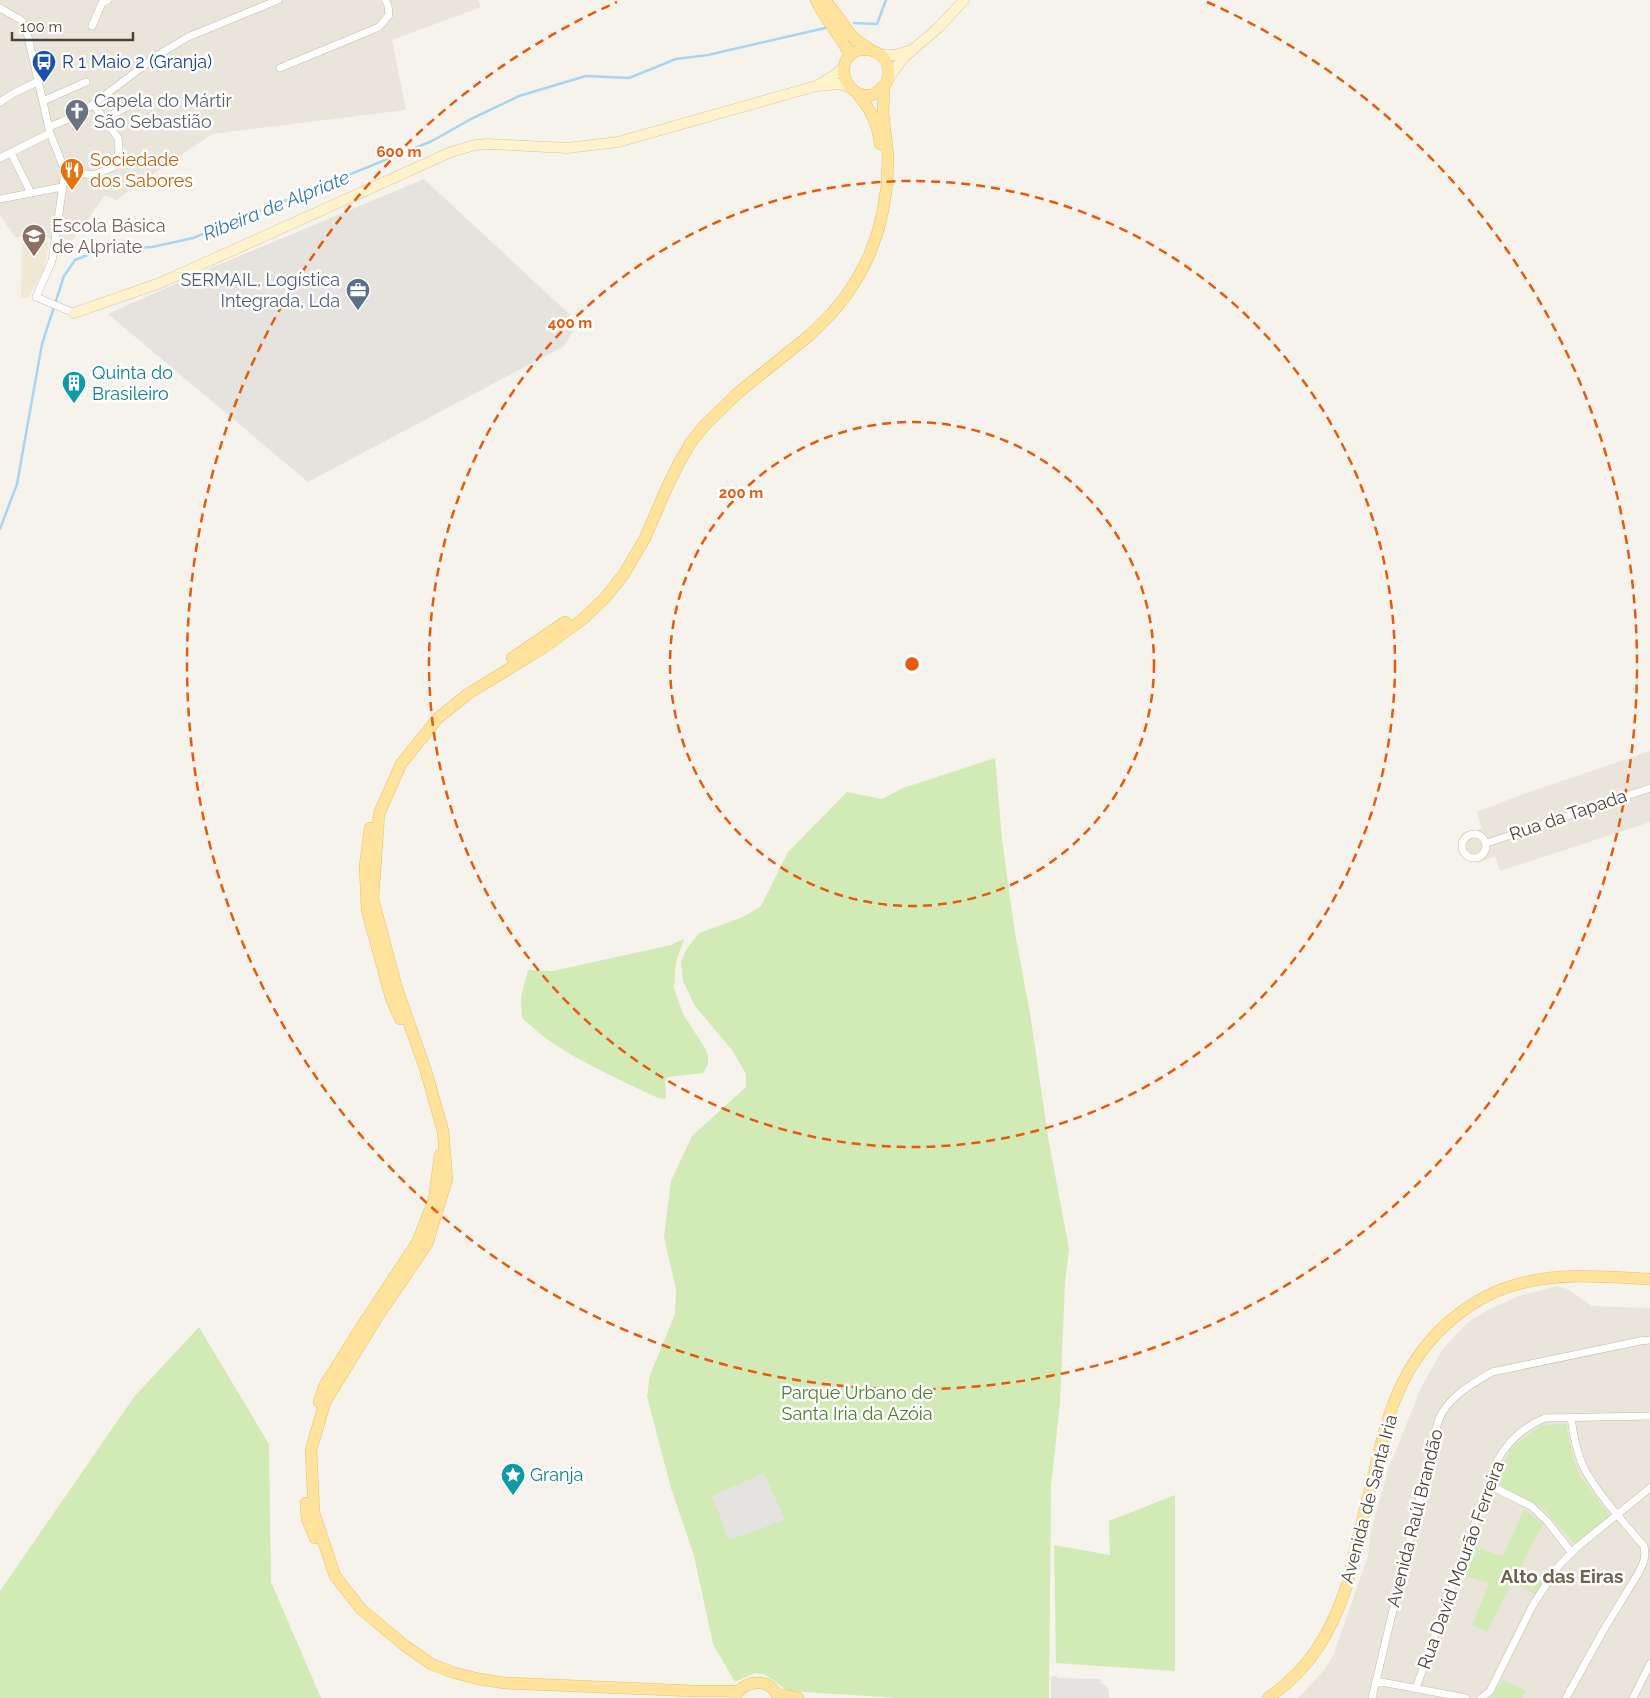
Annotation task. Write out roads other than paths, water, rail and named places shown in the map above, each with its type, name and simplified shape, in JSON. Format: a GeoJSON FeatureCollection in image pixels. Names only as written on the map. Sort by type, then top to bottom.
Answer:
{"type":"FeatureCollection","features":[{"type":"Feature","properties":{"kind":"main road"},"geometry":{"type":"LineString","coordinates":[[798,1698],[778,1696],[772,1687],[754,1682],[746,1685],[736,1694],[505,1683],[455,1673],[431,1664],[404,1646],[362,1609],[334,1576],[314,1513],[311,1450],[325,1402],[376,1320],[427,1244],[447,1179],[443,1131],[426,1071],[397,989],[373,899],[379,814],[401,764],[438,718],[468,694],[546,646],[583,619],[605,598],[624,574],[634,557],[691,442],[705,425],[739,392],[810,335],[832,313],[857,279],[869,256],[878,231],[887,185],[883,114],[886,83],[889,73],[887,63],[876,52],[852,36],[822,3]]}},
{"type":"Feature","properties":{"kind":"main road"},"geometry":{"type":"LineString","coordinates":[[822,3],[850,55]]}},
{"type":"Feature","properties":{"kind":"main road"},"geometry":{"type":"LineString","coordinates":[[691,1698],[500,1689],[475,1685],[429,1671],[403,1654],[360,1617],[334,1584],[307,1519],[304,1458],[309,1432],[325,1385],[417,1243],[434,1200],[442,1140],[425,1080],[391,998],[367,910],[365,866],[371,823],[392,770],[421,729],[457,692],[542,639],[579,613],[600,592],[618,570],[628,553],[673,458],[700,421],[715,404],[805,330],[827,309],[840,292],[862,253],[871,230],[885,156],[874,118],[867,105],[845,80],[844,67],[850,55],[859,50],[876,52]]}},
{"type":"Feature","properties":{"kind":"main road"},"geometry":{"type":"LineString","coordinates":[[853,90],[872,95],[879,91],[886,83]]}},
{"type":"Feature","properties":{"kind":"main road","name":"Avenida de Santa Iria"},"geometry":{"type":"LineString","coordinates":[[1268,1698],[1283,1688],[1301,1671],[1329,1630],[1346,1585],[1381,1440],[1404,1379],[1431,1340],[1474,1303],[1497,1291],[1522,1283],[1573,1276],[1650,1279]]}},
{"type":"Feature","properties":{"kind":"street"},"geometry":{"type":"LineString","coordinates":[[92,26],[102,3],[108,0]]}},
{"type":"Feature","properties":{"kind":"street"},"geometry":{"type":"LineString","coordinates":[[0,158],[80,114],[158,55],[188,37],[278,0]]}},
{"type":"Feature","properties":{"kind":"street"},"geometry":{"type":"LineString","coordinates":[[280,68],[379,27],[389,15],[385,0]]}},
{"type":"Feature","properties":{"kind":"street"},"geometry":{"type":"LineString","coordinates":[[886,83],[903,58],[939,27],[964,0]]}},
{"type":"Feature","properties":{"kind":"street"},"geometry":{"type":"LineString","coordinates":[[0,8],[21,20],[26,28],[50,130],[65,171],[52,261],[36,296],[74,313],[160,283],[451,152],[475,145],[488,144],[567,148],[618,142],[816,86],[828,80],[844,67]]}},
{"type":"Feature","properties":{"kind":"street"},"geometry":{"type":"LineString","coordinates":[[876,52],[894,55],[912,49]]}},
{"type":"Feature","properties":{"kind":"street"},"geometry":{"type":"LineString","coordinates":[[0,102],[39,81]]}},
{"type":"Feature","properties":{"kind":"street"},"geometry":{"type":"LineString","coordinates":[[43,101],[86,82]]}},
{"type":"Feature","properties":{"kind":"street"},"geometry":{"type":"LineString","coordinates":[[816,86],[839,84],[853,90]]}},
{"type":"Feature","properties":{"kind":"street"},"geometry":{"type":"LineString","coordinates":[[65,171],[93,175],[113,167],[119,151],[118,138],[93,104]]}},
{"type":"Feature","properties":{"kind":"street"},"geometry":{"type":"LineString","coordinates":[[104,119],[131,104]]}},
{"type":"Feature","properties":{"kind":"street"},"geometry":{"type":"LineString","coordinates":[[11,153],[31,193]]}},
{"type":"Feature","properties":{"kind":"street"},"geometry":{"type":"LineString","coordinates":[[0,199],[62,187]]}},
{"type":"Feature","properties":{"kind":"street","name":"Rua da Tapada"},"geometry":{"type":"LineString","coordinates":[[1486,843],[1650,788]]}},
{"type":"Feature","properties":{"kind":"street","name":"Avenida Raúl Brandão"},"geometry":{"type":"LineString","coordinates":[[1372,1698],[1440,1418],[1452,1400],[1473,1383],[1492,1372],[1650,1340]]}},
{"type":"Feature","properties":{"kind":"street","name":"Rua David Mourão Ferreira"},"geometry":{"type":"LineString","coordinates":[[1416,1688],[1497,1461],[1510,1442],[1531,1424],[1544,1418],[1650,1416]]}},
{"type":"Feature","properties":{"kind":"street"},"geometry":{"type":"LineString","coordinates":[[1566,1698],[1643,1564],[1646,1553],[1644,1546],[1618,1515],[1583,1466],[1574,1439],[1571,1417]]}},
{"type":"Feature","properties":{"kind":"street"},"geometry":{"type":"LineString","coordinates":[[1489,1485],[1532,1506],[1572,1552]]}},
{"type":"Feature","properties":{"kind":"street"},"geometry":{"type":"LineString","coordinates":[[1480,1698],[1490,1692],[1533,1605],[1556,1569],[1572,1552],[1650,1488]]}},
{"type":"Feature","properties":{"kind":"street"},"geometry":{"type":"LineString","coordinates":[[1633,1698],[1650,1664]]}},
{"type":"Feature","properties":{"kind":"street"},"geometry":{"type":"LineString","coordinates":[[1376,1681],[1466,1698]]}},
{"type":"Feature","properties":{"kind":"waterway","name":"Ribeira de Alpriate"},"geometry":{"type":"LineString","coordinates":[[854,23],[877,24],[886,0]]}},
{"type":"Feature","properties":{"kind":"waterway","name":"Ribeira de Alpriate"},"geometry":{"type":"LineString","coordinates":[[0,529],[17,484],[42,344],[64,276],[75,260],[100,250],[152,247],[193,238],[432,141],[471,119],[519,96],[586,76],[629,78],[676,59],[708,55],[825,28]]}},
{"type":"Feature","properties":{"kind":"place","name":"R 1 Maio 2 (Granja)"},"geometry":{"type":"Point","coordinates":[44,83]}},
{"type":"Feature","properties":{"kind":"place","name":"Capela do Mártir São Sebastião"},"geometry":{"type":"Point","coordinates":[77,132]}},
{"type":"Feature","properties":{"kind":"place","name":"Sociedade dos Sabores"},"geometry":{"type":"Point","coordinates":[72,191]}},
{"type":"Feature","properties":{"kind":"place","name":"Escola Básica de Alpriate"},"geometry":{"type":"Point","coordinates":[34,257]}},
{"type":"Feature","properties":{"kind":"place","name":"SERMAIL, Logística Integrada, Lda"},"geometry":{"type":"Point","coordinates":[358,311]}},
{"type":"Feature","properties":{"kind":"place","name":"Quinta do Brasileiro"},"geometry":{"type":"Point","coordinates":[74,404]}},
{"type":"Feature","properties":{"kind":"place","name":"Granja"},"geometry":{"type":"Point","coordinates":[513,1496]}},
{"type":"Feature","properties":{"kind":"district","name":"Alto das Eiras"},"geometry":{"type":"Point","coordinates":[1562,1576]}},
{"type":"Feature","properties":{"kind":"park label","name":"Parque Urbano de Santa Iria da Azóia"},"geometry":{"type":"Point","coordinates":[857,1404]}}]}
